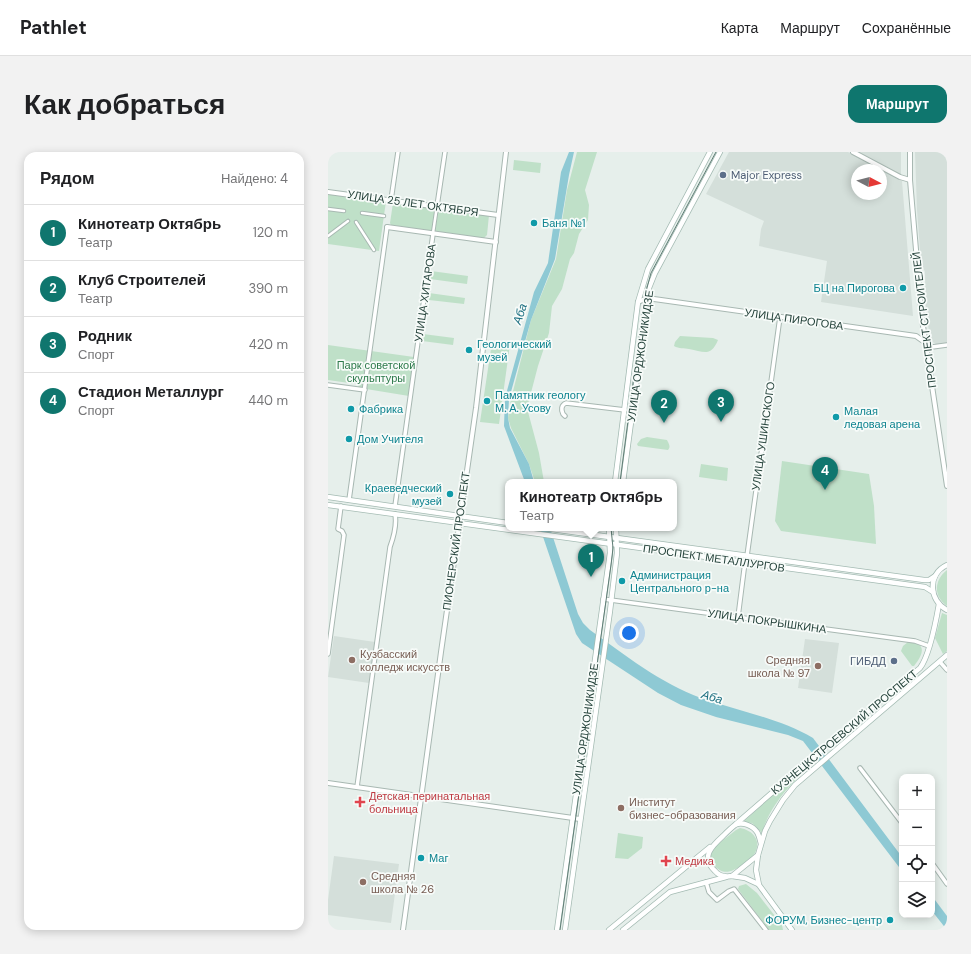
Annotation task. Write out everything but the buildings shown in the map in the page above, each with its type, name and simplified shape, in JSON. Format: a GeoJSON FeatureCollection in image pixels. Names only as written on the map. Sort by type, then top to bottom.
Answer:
{"type":"FeatureCollection","features":[{"type":"Feature","properties":{"kind":"main road","name":"УЛИЦА ОРДЖОНИКИДЗЕ"},"geometry":{"type":"LineString","coordinates":[[615,479],[638,302],[648,269],[710,152]]}},
{"type":"Feature","properties":{"kind":"main road","name":"УЛИЦА ОРДЖОНИКИДЗЕ"},"geometry":{"type":"LineString","coordinates":[[623,479],[647,298],[655,273],[720,152]]}},
{"type":"Feature","properties":{"kind":"main road","name":"ПРОСПЕКТ МЕТАЛЛУРГОВ"},"geometry":{"type":"LineString","coordinates":[[328,497],[396,506],[505,528]]}},
{"type":"Feature","properties":{"kind":"main road","name":"ПРОСПЕКТ МЕТАЛЛУРГОВ"},"geometry":{"type":"LineString","coordinates":[[328,505],[395,514],[505,523]]}},
{"type":"Feature","properties":{"kind":"main road","name":"ПРОСПЕКТ МЕТАЛЛУРГОВ"},"geometry":{"type":"LineString","coordinates":[[523,531],[925,587],[933,592]]}},
{"type":"Feature","properties":{"kind":"main road","name":"ПРОСПЕКТ МЕТАЛЛУРГОВ"},"geometry":{"type":"LineString","coordinates":[[568,531],[924,580],[929,580],[936,576]]}},
{"type":"Feature","properties":{"kind":"main road","name":"УЛИЦА ОРДЖОНИКИДЗЕ"},"geometry":{"type":"LineString","coordinates":[[557,930],[599,631],[610,543],[609,531]]}},
{"type":"Feature","properties":{"kind":"main road","name":"УЛИЦА ОРДЖОНИКИДЗЕ"},"geometry":{"type":"LineString","coordinates":[[564,930],[607,633],[617,544],[616,531]]}},
{"type":"Feature","properties":{"kind":"main road"},"geometry":{"type":"LineString","coordinates":[[946,566],[936,576],[933,583],[933,592],[939,604],[947,610]]}},
{"type":"Feature","properties":{"kind":"main road","name":"КУЗНЕЦКСТРОЕВСКИЙ ПРОСПЕКТ"},"geometry":{"type":"LineString","coordinates":[[736,824],[920,668],[925,659],[929,646],[939,604]]}},
{"type":"Feature","properties":{"kind":"main road","name":"КУЗНЕЦКСТРОЕВСКИЙ ПРОСПЕКТ"},"geometry":{"type":"LineString","coordinates":[[761,844],[770,821],[783,800],[795,785],[947,655]]}},
{"type":"Feature","properties":{"kind":"main road"},"geometry":{"type":"LineString","coordinates":[[608,930],[736,824],[752,827],[757,832],[761,844],[756,870],[759,884],[792,930]]}},
{"type":"Feature","properties":{"kind":"main road"},"geometry":{"type":"LineString","coordinates":[[711,846],[708,855],[710,865],[717,874],[745,878],[759,884]]}},
{"type":"Feature","properties":{"kind":"main road"},"geometry":{"type":"LineString","coordinates":[[623,930],[670,892],[730,877],[758,855]]}},
{"type":"Feature","properties":{"kind":"street"},"geometry":{"type":"LineString","coordinates":[[391,200],[398,152]]}},
{"type":"Feature","properties":{"kind":"street","name":"УЛИЦА ХИТАРОВА"},"geometry":{"type":"LineString","coordinates":[[396,506],[445,152]]}},
{"type":"Feature","properties":{"kind":"street","name":"ПИОНЕРСКИЙ ПРОСПЕКТ"},"geometry":{"type":"LineString","coordinates":[[403,930],[476,408],[506,152]]}},
{"type":"Feature","properties":{"kind":"street"},"geometry":{"type":"LineString","coordinates":[[853,152],[900,178],[910,180]]}},
{"type":"Feature","properties":{"kind":"street","name":"ПРОСПЕКТ СТРОИТЕЛЕЙ"},"geometry":{"type":"LineString","coordinates":[[910,152],[910,180],[922,319],[947,486]]}},
{"type":"Feature","properties":{"kind":"street"},"geometry":{"type":"LineString","coordinates":[[705,161],[713,165]]}},
{"type":"Feature","properties":{"kind":"street"},"geometry":{"type":"LineString","coordinates":[[691,187],[698,191]]}},
{"type":"Feature","properties":{"kind":"street","name":"УЛИЦА 25 ЛЕТ ОКТЯБРЯ"},"geometry":{"type":"LineString","coordinates":[[328,192],[498,215]]}},
{"type":"Feature","properties":{"kind":"street","name":"УЛИЦА 25 ЛЕТ ОКТЯБРЯ"},"geometry":{"type":"LineString","coordinates":[[328,209],[344,211]]}},
{"type":"Feature","properties":{"kind":"street","name":"УЛИЦА 25 ЛЕТ ОКТЯБРЯ"},"geometry":{"type":"LineString","coordinates":[[362,213],[384,216]]}},
{"type":"Feature","properties":{"kind":"street"},"geometry":{"type":"LineString","coordinates":[[328,236],[348,221]]}},
{"type":"Feature","properties":{"kind":"street"},"geometry":{"type":"LineString","coordinates":[[356,222],[374,250]]}},
{"type":"Feature","properties":{"kind":"street"},"geometry":{"type":"LineString","coordinates":[[349,500],[387,227],[496,242]]}},
{"type":"Feature","properties":{"kind":"street"},"geometry":{"type":"LineString","coordinates":[[638,302],[647,298]]}},
{"type":"Feature","properties":{"kind":"street","name":"УЛИЦА ПИРОГОВА"},"geometry":{"type":"LineString","coordinates":[[647,298],[916,336],[932,347],[947,345]]}},
{"type":"Feature","properties":{"kind":"street","name":"УЛИЦА УШИНСКОГО"},"geometry":{"type":"LineString","coordinates":[[747,556],[780,317]]}},
{"type":"Feature","properties":{"kind":"street"},"geometry":{"type":"LineString","coordinates":[[328,385],[365,390]]}},
{"type":"Feature","properties":{"kind":"street"},"geometry":{"type":"LineString","coordinates":[[565,416],[562,414],[561,410],[562,406],[566,403],[624,410]]}},
{"type":"Feature","properties":{"kind":"street"},"geometry":{"type":"LineString","coordinates":[[328,654],[344,535],[342,531],[338,529],[341,506]]}},
{"type":"Feature","properties":{"kind":"street"},"geometry":{"type":"LineString","coordinates":[[357,787],[390,547],[394,536],[396,520],[395,514]]}},
{"type":"Feature","properties":{"kind":"street"},"geometry":{"type":"LineString","coordinates":[[946,566],[947,560]]}},
{"type":"Feature","properties":{"kind":"street"},"geometry":{"type":"LineString","coordinates":[[738,617],[745,562]]}},
{"type":"Feature","properties":{"kind":"street","name":"УЛИЦА ПОКРЫШКИНА"},"geometry":{"type":"LineString","coordinates":[[603,598],[915,641],[929,646]]}},
{"type":"Feature","properties":{"kind":"street"},"geometry":{"type":"LineString","coordinates":[[940,662],[947,670]]}},
{"type":"Feature","properties":{"kind":"street"},"geometry":{"type":"LineString","coordinates":[[860,768],[899,819]]}},
{"type":"Feature","properties":{"kind":"street"},"geometry":{"type":"LineString","coordinates":[[328,783],[580,818]]}},
{"type":"Feature","properties":{"kind":"street"},"geometry":{"type":"LineString","coordinates":[[935,868],[947,884]]}},
{"type":"Feature","properties":{"kind":"street"},"geometry":{"type":"LineString","coordinates":[[706,882],[710,892],[717,900],[734,889],[766,930]]}},
{"type":"Feature","properties":{"kind":"shaded area"},"geometry":{"type":"Polygon","coordinates":[[[729,152],[848,152],[870,164],[851,164],[851,200],[887,200],[887,173],[902,181],[913,316],[821,302],[827,261],[759,246],[761,229],[764,221],[706,194],[729,152]]]}},
{"type":"Feature","properties":{"kind":"shaded area"},"geometry":{"type":"Polygon","coordinates":[[[858,152],[901,152],[901,174],[887,168],[887,164],[880,164],[858,152]]]}},
{"type":"Feature","properties":{"kind":"shaded area"},"geometry":{"type":"Polygon","coordinates":[[[915,152],[947,152],[947,343],[936,344],[931,341],[926,315],[925,272],[921,263],[917,210],[915,152]]]}},
{"type":"Feature","properties":{"kind":"shaded area","name":"Кузбасский колледж искусств"},"geometry":{"type":"Polygon","coordinates":[[[334,636],[375,642],[369,683],[328,677],[334,636]]]}},
{"type":"Feature","properties":{"kind":"shaded area","name":"Средняя школа № 97"},"geometry":{"type":"Polygon","coordinates":[[[805,639],[839,643],[832,693],[798,688],[805,639]]]}},
{"type":"Feature","properties":{"kind":"shaded area","name":"Средняя школа № 26"},"geometry":{"type":"Polygon","coordinates":[[[334,856],[399,864],[391,923],[328,915],[328,900],[334,856]]]}},
{"type":"Feature","properties":{"kind":"green space"},"geometry":{"type":"Polygon","coordinates":[[[577,152],[597,152],[585,190],[589,205],[588,220],[579,234],[574,253],[570,259],[562,289],[552,306],[549,333],[538,366],[527,408],[539,453],[543,479],[534,479],[529,464],[511,428],[508,418],[511,399],[531,320],[556,259],[567,190],[577,152]]]}},
{"type":"Feature","properties":{"kind":"green space"},"geometry":{"type":"Polygon","coordinates":[[[514,160],[541,163],[540,173],[513,170],[514,160]]]}},
{"type":"Feature","properties":{"kind":"green space"},"geometry":{"type":"Polygon","coordinates":[[[328,194],[386,201],[379,251],[328,244],[328,194]]]}},
{"type":"Feature","properties":{"kind":"green space"},"geometry":{"type":"Polygon","coordinates":[[[393,203],[489,215],[487,235],[484,238],[391,225],[393,203]]]}},
{"type":"Feature","properties":{"kind":"green space"},"geometry":{"type":"Polygon","coordinates":[[[431,271],[468,276],[467,284],[430,279],[431,271]]]}},
{"type":"Feature","properties":{"kind":"green space"},"geometry":{"type":"Polygon","coordinates":[[[429,293],[465,298],[464,304],[429,300],[429,293]]]}},
{"type":"Feature","properties":{"kind":"green space"},"geometry":{"type":"Polygon","coordinates":[[[423,334],[454,338],[453,345],[422,341],[423,334]]]}},
{"type":"Feature","properties":{"kind":"green space"},"geometry":{"type":"Polygon","coordinates":[[[680,336],[713,338],[718,340],[713,349],[703,352],[674,346],[675,342],[680,336]]]}},
{"type":"Feature","properties":{"kind":"green space"},"geometry":{"type":"Polygon","coordinates":[[[492,342],[510,344],[499,424],[480,422],[492,342]]]}},
{"type":"Feature","properties":{"kind":"green space","name":"Парк советской скульптуры"},"geometry":{"type":"Polygon","coordinates":[[[328,345],[414,357],[409,396],[360,388],[356,384],[328,380],[328,345]]]}},
{"type":"Feature","properties":{"kind":"green space"},"geometry":{"type":"Polygon","coordinates":[[[647,437],[667,440],[669,449],[638,446],[637,444],[641,439],[647,437]]]}},
{"type":"Feature","properties":{"kind":"green space"},"geometry":{"type":"Polygon","coordinates":[[[782,461],[869,474],[874,506],[876,544],[781,531],[775,521],[782,461]]]}},
{"type":"Feature","properties":{"kind":"green space"},"geometry":{"type":"Polygon","coordinates":[[[701,464],[728,468],[727,481],[699,477],[701,464]]]}},
{"type":"Feature","properties":{"kind":"green space"},"geometry":{"type":"Polygon","coordinates":[[[947,570],[947,606],[939,598],[937,588],[940,578],[947,570]]]}},
{"type":"Feature","properties":{"kind":"green space"},"geometry":{"type":"Polygon","coordinates":[[[942,613],[947,615],[947,651],[943,654],[935,638],[942,613]]]}},
{"type":"Feature","properties":{"kind":"green space"},"geometry":{"type":"Polygon","coordinates":[[[908,642],[918,644],[922,649],[921,655],[914,666],[912,666],[901,651],[903,646],[908,642]]]}},
{"type":"Feature","properties":{"kind":"green space"},"geometry":{"type":"Polygon","coordinates":[[[800,771],[802,774],[783,793],[768,817],[762,833],[752,823],[743,822],[800,771]]]}},
{"type":"Feature","properties":{"kind":"green space"},"geometry":{"type":"Polygon","coordinates":[[[740,828],[752,833],[755,836],[757,848],[755,853],[748,861],[735,870],[728,872],[721,871],[714,865],[711,859],[713,848],[740,828]]]}},
{"type":"Feature","properties":{"kind":"green space"},"geometry":{"type":"Polygon","coordinates":[[[618,833],[643,837],[642,848],[628,859],[615,858],[618,833]]]}},
{"type":"Feature","properties":{"kind":"green space"},"geometry":{"type":"Polygon","coordinates":[[[746,884],[757,893],[782,925],[783,930],[769,930],[738,889],[739,886],[746,884]]]}},
{"type":"Feature","properties":{"kind":"water","name":"Аба"},"geometry":{"type":"Polygon","coordinates":[[[569,152],[574,152],[555,259],[531,320],[509,399],[508,418],[510,428],[529,464],[533,479],[524,479],[504,426],[505,398],[534,292],[548,263],[561,172],[569,152]]]}},
{"type":"Feature","properties":{"kind":"water","name":"Аба"},"geometry":{"type":"Polygon","coordinates":[[[541,531],[551,531],[578,614],[583,623],[590,630],[643,668],[671,685],[715,703],[786,725],[813,738],[899,853],[899,867],[803,741],[788,735],[716,717],[681,705],[658,693],[582,643],[576,634],[541,531]]]}},
{"type":"Feature","properties":{"kind":"water"},"geometry":{"type":"Polygon","coordinates":[[[935,900],[947,916],[947,930],[935,915],[935,900]]]}},
{"type":"Feature","properties":{"kind":"tram line"},"geometry":{"type":"LineString","coordinates":[[620,479],[644,299],[651,273],[716,152]]}},
{"type":"Feature","properties":{"kind":"tram line"},"geometry":{"type":"LineString","coordinates":[[560,930],[611,565],[613,548],[611,531]]}},
{"type":"Feature","properties":{"kind":"place","name":"Major Express"},"geometry":{"type":"Point","coordinates":[723,175]}},
{"type":"Feature","properties":{"kind":"place","name":"Баня №1"},"geometry":{"type":"Point","coordinates":[534,223]}},
{"type":"Feature","properties":{"kind":"place","name":"БЦ на Пирогова"},"geometry":{"type":"Point","coordinates":[903,288]}},
{"type":"Feature","properties":{"kind":"place","name":"Геологический музей"},"geometry":{"type":"Point","coordinates":[469,350]}},
{"type":"Feature","properties":{"kind":"place","name":"Памятник геологу М. А. Усову"},"geometry":{"type":"Point","coordinates":[487,401]}},
{"type":"Feature","properties":{"kind":"place","name":"Фабрика"},"geometry":{"type":"Point","coordinates":[351,409]}},
{"type":"Feature","properties":{"kind":"place","name":"Малая ледовая арена"},"geometry":{"type":"Point","coordinates":[836,417]}},
{"type":"Feature","properties":{"kind":"place","name":"Родник"},"geometry":{"type":"Point","coordinates":[721,422]}},
{"type":"Feature","properties":{"kind":"place","name":"Клуб Строителей"},"geometry":{"type":"Point","coordinates":[664,423]}},
{"type":"Feature","properties":{"kind":"place","name":"Дом Учителя"},"geometry":{"type":"Point","coordinates":[349,439]}},
{"type":"Feature","properties":{"kind":"place","name":"Стадион Металлург"},"geometry":{"type":"Point","coordinates":[825,490]}},
{"type":"Feature","properties":{"kind":"place","name":"Краеведческий музей"},"geometry":{"type":"Point","coordinates":[450,494]}},
{"type":"Feature","properties":{"kind":"place","name":"Кинотеатр Октябрь"},"geometry":{"type":"Point","coordinates":[591,577]}},
{"type":"Feature","properties":{"kind":"place","name":"Администрация Центрального р-на"},"geometry":{"type":"Point","coordinates":[622,581]}},
{"type":"Feature","properties":{"kind":"place","name":"Кузбасский колледж искусств"},"geometry":{"type":"Point","coordinates":[352,660]}},
{"type":"Feature","properties":{"kind":"place","name":"ГИБДД"},"geometry":{"type":"Point","coordinates":[894,661]}},
{"type":"Feature","properties":{"kind":"place","name":"Средняя школа № 97"},"geometry":{"type":"Point","coordinates":[818,666]}},
{"type":"Feature","properties":{"kind":"place","name":"Детская перинатальная больница"},"geometry":{"type":"Point","coordinates":[360,802]}},
{"type":"Feature","properties":{"kind":"place","name":"Институт бизнес-образования"},"geometry":{"type":"Point","coordinates":[621,808]}},
{"type":"Feature","properties":{"kind":"place","name":"Маг"},"geometry":{"type":"Point","coordinates":[421,858]}},
{"type":"Feature","properties":{"kind":"place","name":"Медика"},"geometry":{"type":"Point","coordinates":[666,861]}},
{"type":"Feature","properties":{"kind":"place","name":"Средняя школа № 26"},"geometry":{"type":"Point","coordinates":[363,882]}},
{"type":"Feature","properties":{"kind":"place","name":"ФОРУМ, Бизнес-центр"},"geometry":{"type":"Point","coordinates":[890,920]}}]}
